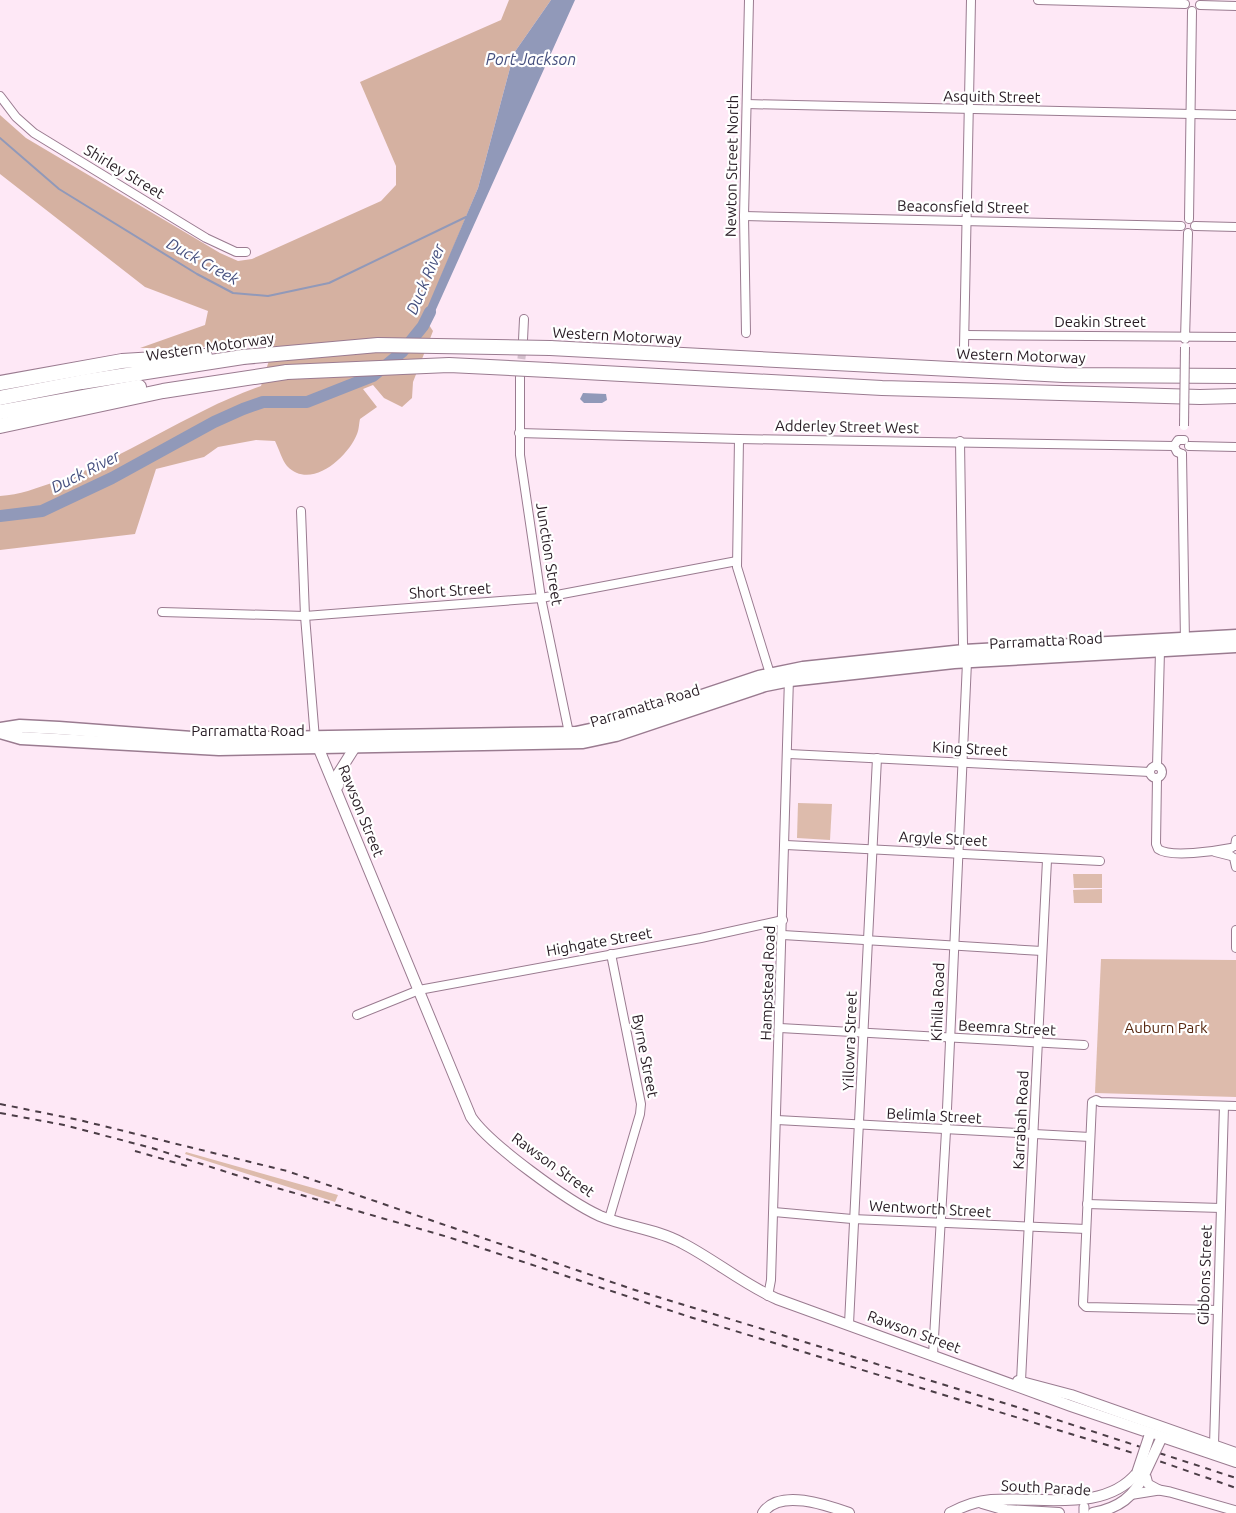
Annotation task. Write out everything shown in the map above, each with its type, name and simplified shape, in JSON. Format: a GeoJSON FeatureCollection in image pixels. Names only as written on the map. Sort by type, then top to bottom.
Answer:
{"type":"FeatureCollection","features":[{"type":"Feature","properties":{"kind":"highway","name":"Western Motorway"},"geometry":{"type":"LineString","coordinates":[[0,398],[82,382],[243,357],[378,345],[550,348],[1064,375],[1236,376]]}},
{"type":"Feature","properties":{"kind":"highway"},"geometry":{"type":"LineString","coordinates":[[0,383],[148,358],[193,356],[243,357]]}},
{"type":"Feature","properties":{"kind":"highway","name":"Western Motorway"},"geometry":{"type":"LineString","coordinates":[[0,412],[76,397],[226,377],[287,372],[449,366],[882,388],[1200,398],[1236,396]]}},
{"type":"Feature","properties":{"kind":"highway","name":"Western Motorway"},"geometry":{"type":"LineString","coordinates":[[0,426],[226,377]]}},
{"type":"Feature","properties":{"kind":"highway"},"geometry":{"type":"LineString","coordinates":[[1200,398],[1236,401]]}},
{"type":"Feature","properties":{"kind":"highway","name":"Parramatta Road"},"geometry":{"type":"LineString","coordinates":[[965,656],[1160,651],[1185,644],[1236,636]]}},
{"type":"Feature","properties":{"kind":"highway","name":"Parramatta Road"},"geometry":{"type":"LineString","coordinates":[[316,743],[569,734],[618,724],[789,675],[965,656],[1185,644],[1236,646]]}},
{"type":"Feature","properties":{"kind":"highway","name":"Parramatta Road"},"geometry":{"type":"LineString","coordinates":[[0,731],[20,726],[205,739],[316,743],[355,747],[591,740],[616,735],[772,679]]}},
{"type":"Feature","properties":{"kind":"main road","name":"Rawson Street"},"geometry":{"type":"LineString","coordinates":[[316,743],[476,1123],[533,1173],[597,1215],[681,1242],[768,1296],[1002,1379],[1054,1400],[1157,1433],[1236,1462]]}},
{"type":"Feature","properties":{"kind":"main road"},"geometry":{"type":"LineString","coordinates":[[337,791],[338,774],[355,747]]}},
{"type":"Feature","properties":{"kind":"main road","name":"Rawson Street"},"geometry":{"type":"LineString","coordinates":[[1002,1379],[1022,1381],[1058,1391],[1157,1433],[1214,1445],[1236,1453]]}},
{"type":"Feature","properties":{"kind":"main road","name":"South Parade"},"geometry":{"type":"LineString","coordinates":[[950,1513],[979,1502],[1009,1500],[1088,1510],[1121,1504],[1134,1494],[1157,1433]]}},
{"type":"Feature","properties":{"kind":"main road","name":"South Parade"},"geometry":{"type":"LineString","coordinates":[[1088,1510],[1107,1502],[1119,1494],[1141,1473]]}},
{"type":"Feature","properties":{"kind":"main road"},"geometry":{"type":"LineString","coordinates":[[763,1513],[769,1506],[784,1500],[820,1503],[849,1513]]}},
{"type":"Feature","properties":{"kind":"main road","name":"South Parade"},"geometry":{"type":"LineString","coordinates":[[979,1502],[1006,1510],[1059,1513]]}},
{"type":"Feature","properties":{"kind":"street","name":"Newton Street North"},"geometry":{"type":"LineString","coordinates":[[746,333],[744,216],[749,0]]}},
{"type":"Feature","properties":{"kind":"street"},"geometry":{"type":"LineString","coordinates":[[964,346],[971,0]]}},
{"type":"Feature","properties":{"kind":"street"},"geometry":{"type":"LineString","coordinates":[[1038,0],[1185,2],[1188,10],[1192,11]]}},
{"type":"Feature","properties":{"kind":"street"},"geometry":{"type":"LineString","coordinates":[[1192,11],[1197,10],[1199,3],[1236,6]]}},
{"type":"Feature","properties":{"kind":"street"},"geometry":{"type":"LineString","coordinates":[[1188,233],[1194,230],[1192,222],[1189,114],[1192,11]]}},
{"type":"Feature","properties":{"kind":"street","name":"Shirley Street"},"geometry":{"type":"LineString","coordinates":[[0,96],[16,117],[34,133],[206,238],[236,252],[246,252]]}},
{"type":"Feature","properties":{"kind":"street","name":"Asquith Street"},"geometry":{"type":"LineString","coordinates":[[747,104],[1236,115]]}},
{"type":"Feature","properties":{"kind":"street","name":"Beaconsfield Street"},"geometry":{"type":"LineString","coordinates":[[744,216],[1181,226]]}},
{"type":"Feature","properties":{"kind":"street"},"geometry":{"type":"LineString","coordinates":[[1188,233],[1183,231],[1181,226],[1184,220],[1236,227]]}},
{"type":"Feature","properties":{"kind":"street"},"geometry":{"type":"LineString","coordinates":[[1185,644],[1182,454],[1186,452],[1184,426],[1188,233]]}},
{"type":"Feature","properties":{"kind":"street"},"geometry":{"type":"LineString","coordinates":[[523,340],[524,319]]}},
{"type":"Feature","properties":{"kind":"street","name":"Deakin Street"},"geometry":{"type":"LineString","coordinates":[[965,335],[1236,337]]}},
{"type":"Feature","properties":{"kind":"street","name":"Junction Street"},"geometry":{"type":"LineString","coordinates":[[520,377],[520,456],[541,598],[569,734]]}},
{"type":"Feature","properties":{"kind":"street","name":"Adderley Street West"},"geometry":{"type":"LineString","coordinates":[[519,433],[739,439],[960,441],[1174,446]]}},
{"type":"Feature","properties":{"kind":"street"},"geometry":{"type":"LineString","coordinates":[[739,439],[737,561],[740,581],[772,679]]}},
{"type":"Feature","properties":{"kind":"street"},"geometry":{"type":"LineString","coordinates":[[1182,454],[1176,452],[1174,446],[1178,440],[1186,443],[1236,447]]}},
{"type":"Feature","properties":{"kind":"street","name":"Kihilla Road"},"geometry":{"type":"LineString","coordinates":[[934,1355],[942,1223],[963,762],[965,656],[960,441]]}},
{"type":"Feature","properties":{"kind":"street"},"geometry":{"type":"LineString","coordinates":[[301,511],[305,616],[316,743]]}},
{"type":"Feature","properties":{"kind":"street","name":"Short Street"},"geometry":{"type":"LineString","coordinates":[[162,612],[305,616],[541,598],[737,561]]}},
{"type":"Feature","properties":{"kind":"street"},"geometry":{"type":"LineString","coordinates":[[1160,651],[1157,766],[1162,771],[1157,778],[1156,844],[1163,853],[1234,851],[1236,867]]}},
{"type":"Feature","properties":{"kind":"street","name":"Hampstead Road"},"geometry":{"type":"LineString","coordinates":[[768,1296],[771,1280],[774,1212],[786,845],[789,675]]}},
{"type":"Feature","properties":{"kind":"street","name":"King Street"},"geometry":{"type":"LineString","coordinates":[[788,754],[1150,772]]}},
{"type":"Feature","properties":{"kind":"street","name":"Yillowra Street"},"geometry":{"type":"LineString","coordinates":[[850,1324],[877,758]]}},
{"type":"Feature","properties":{"kind":"street"},"geometry":{"type":"LineString","coordinates":[[1157,766],[1152,767],[1150,772],[1152,777],[1157,778]]}},
{"type":"Feature","properties":{"kind":"street","name":"Argyle Street"},"geometry":{"type":"LineString","coordinates":[[786,845],[1047,860],[1100,861]]}},
{"type":"Feature","properties":{"kind":"street","name":"Karrabah Road"},"geometry":{"type":"LineString","coordinates":[[1022,1381],[1047,860]]}},
{"type":"Feature","properties":{"kind":"street","name":"Highgate Street"},"geometry":{"type":"LineString","coordinates":[[357,1015],[419,990],[783,920]]}},
{"type":"Feature","properties":{"kind":"street"},"geometry":{"type":"LineString","coordinates":[[1236,930],[1236,948]]}},
{"type":"Feature","properties":{"kind":"street"},"geometry":{"type":"LineString","coordinates":[[783,935],[954,944],[1042,951]]}},
{"type":"Feature","properties":{"kind":"street","name":"Byrne Street"},"geometry":{"type":"LineString","coordinates":[[609,1219],[640,1114],[641,1104],[611,954]]}},
{"type":"Feature","properties":{"kind":"street","name":"Beemra Street"},"geometry":{"type":"LineString","coordinates":[[780,1028],[1084,1045]]}},
{"type":"Feature","properties":{"kind":"street"},"geometry":{"type":"LineString","coordinates":[[1218,1310],[1086,1307],[1083,1304],[1092,1102],[1096,1100],[1100,1102],[1236,1106]]}},
{"type":"Feature","properties":{"kind":"street","name":"Gibbons Street"},"geometry":{"type":"LineString","coordinates":[[1214,1445],[1224,1106]]}},
{"type":"Feature","properties":{"kind":"street","name":"Belimla Street"},"geometry":{"type":"LineString","coordinates":[[777,1120],[1090,1137]]}},
{"type":"Feature","properties":{"kind":"street"},"geometry":{"type":"LineString","coordinates":[[1088,1204],[1221,1208]]}},
{"type":"Feature","properties":{"kind":"street","name":"Wentworth Street"},"geometry":{"type":"LineString","coordinates":[[774,1212],[856,1219],[1086,1229]]}},
{"type":"Feature","properties":{"kind":"street"},"geometry":{"type":"LineString","coordinates":[[1141,1473],[1148,1484],[1159,1490]]}},
{"type":"Feature","properties":{"kind":"street","name":"South Parade"},"geometry":{"type":"LineString","coordinates":[[1134,1494],[1159,1490],[1191,1496],[1236,1511]]}},
{"type":"Feature","properties":{"kind":"green space"},"geometry":{"type":"Polygon","coordinates":[[[798,803],[832,804],[830,840],[797,838],[798,803]]]}},
{"type":"Feature","properties":{"kind":"green space"},"geometry":{"type":"Polygon","coordinates":[[[1073,874],[1102,874],[1102,888],[1074,888],[1073,874]]]}},
{"type":"Feature","properties":{"kind":"green space"},"geometry":{"type":"Polygon","coordinates":[[[1102,889],[1102,903],[1074,903],[1073,890],[1102,889]]]}},
{"type":"Feature","properties":{"kind":"green space","name":"Auburn Park"},"geometry":{"type":"Polygon","coordinates":[[[1101,959],[1236,960],[1236,1097],[1095,1093],[1101,959]]]}},
{"type":"Feature","properties":{"kind":"green space"},"geometry":{"type":"Polygon","coordinates":[[[186,1152],[338,1195],[335,1202],[185,1154],[186,1152]]]}},
{"type":"Feature","properties":{"kind":"shaded area"},"geometry":{"type":"Polygon","coordinates":[[[509,0],[551,0],[514,53],[478,188],[420,327],[429,325],[433,331],[413,382],[412,398],[402,407],[384,398],[373,385],[363,389],[377,407],[360,419],[357,434],[346,452],[328,468],[317,473],[307,475],[297,473],[287,466],[275,441],[256,440],[218,447],[204,457],[156,469],[135,534],[0,550],[0,496],[28,491],[82,472],[133,448],[209,408],[261,386],[276,338],[194,348],[140,348],[205,325],[208,311],[145,287],[0,174],[0,115],[26,138],[220,253],[238,261],[252,259],[381,201],[396,185],[396,166],[360,82],[501,20],[509,0]]]}},
{"type":"Feature","properties":{"kind":"water","name":"Port Jackson"},"geometry":{"type":"Polygon","coordinates":[[[551,0],[575,0],[429,325],[419,327],[478,188],[514,53],[551,0]]]}},
{"type":"Feature","properties":{"kind":"water"},"geometry":{"type":"Polygon","coordinates":[[[583,393],[606,394],[607,400],[602,403],[584,403],[580,399],[583,393]]]}},
{"type":"Feature","properties":{"kind":"waterway","name":"Duck Creek"},"geometry":{"type":"LineString","coordinates":[[0,138],[59,189],[197,274],[233,293],[268,296],[329,283],[466,217]]}},
{"type":"Feature","properties":{"kind":"waterway","name":"Duck River"},"geometry":{"type":"LineString","coordinates":[[0,516],[42,511],[112,478],[214,422],[243,409],[263,402],[307,402],[373,376],[402,352],[423,326],[430,312]]}},
{"type":"Feature","properties":{"kind":"tunnel"},"geometry":{"type":"LineString","coordinates":[[520,371],[523,345]]}},
{"type":"Feature","properties":{"kind":"railway"},"geometry":{"type":"LineString","coordinates":[[0,1104],[79,1120],[287,1171],[632,1289],[1033,1412],[1236,1478]]}},
{"type":"Feature","properties":{"kind":"railway"},"geometry":{"type":"LineString","coordinates":[[0,1113],[64,1125],[152,1148],[270,1186],[448,1237],[693,1318],[1159,1461],[1236,1488]]}},
{"type":"Feature","properties":{"kind":"railway"},"geometry":{"type":"LineString","coordinates":[[135,1151],[187,1166]]}}]}
